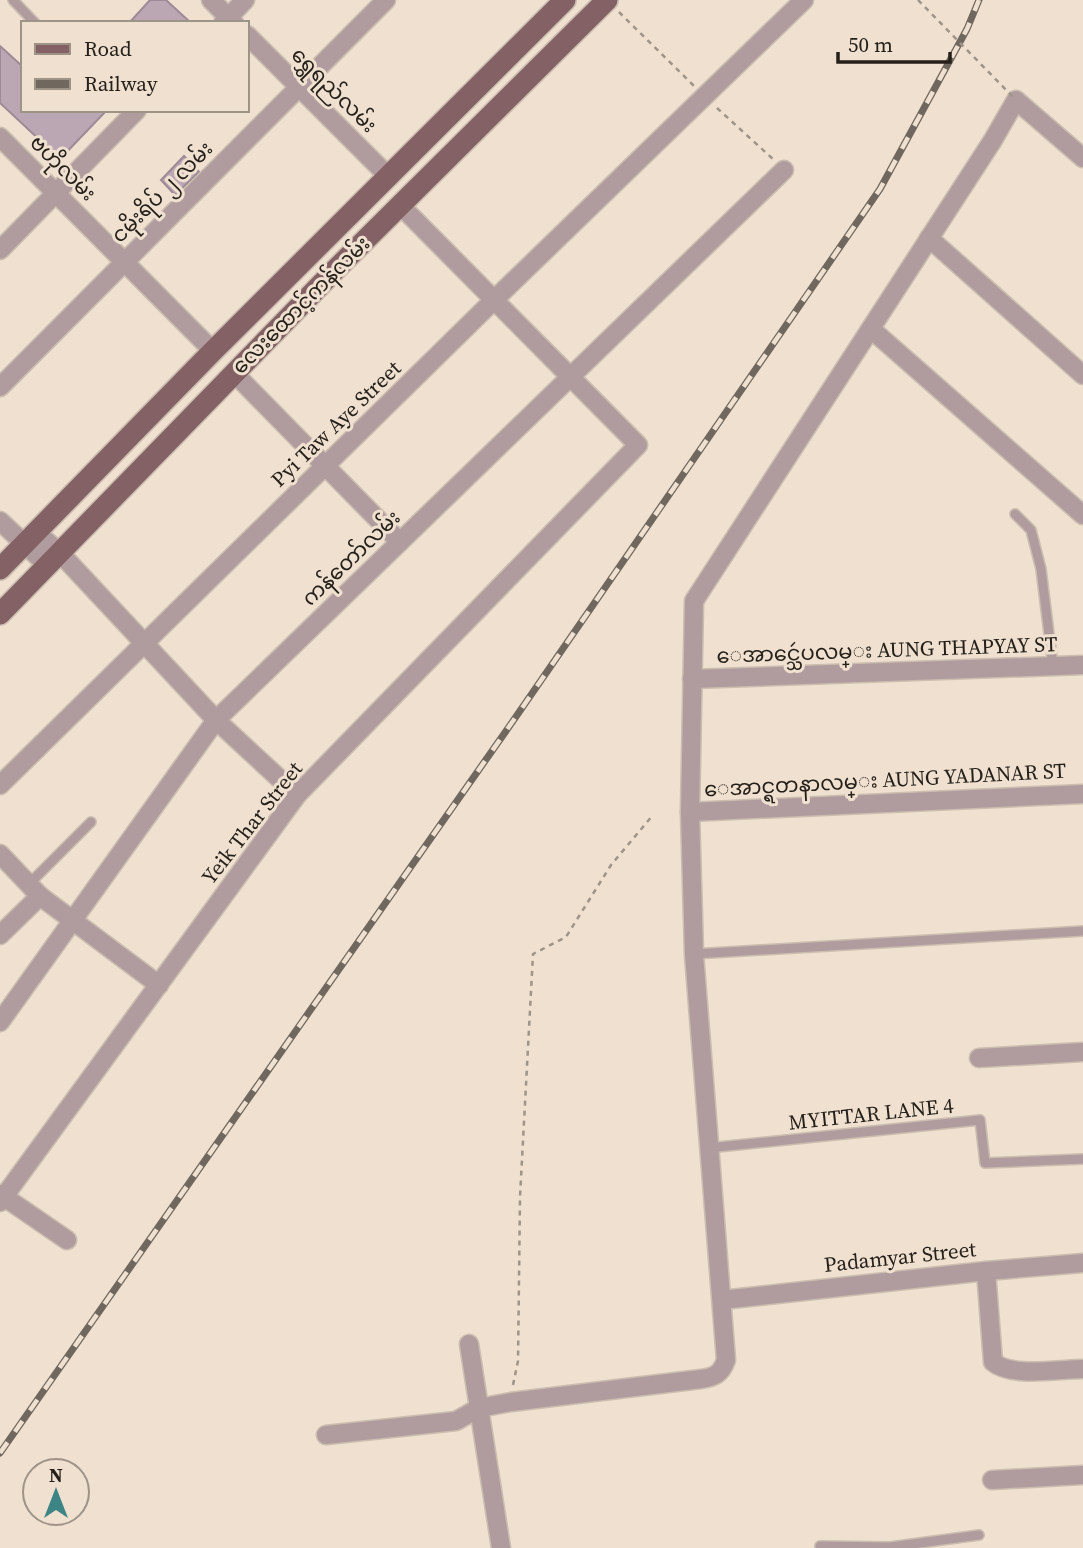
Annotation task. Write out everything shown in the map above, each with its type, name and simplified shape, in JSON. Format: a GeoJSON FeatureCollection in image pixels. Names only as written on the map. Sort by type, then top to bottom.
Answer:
{"type":"FeatureCollection","features":[{"type":"Feature","properties":{"kind":"main road","name":"လေးထောင့်ကန်လမ်း"},"geometry":{"type":"LineString","coordinates":[[0,569],[313,250],[565,0]]}},
{"type":"Feature","properties":{"kind":"main road","name":"လေးထောင့်ကန်လမ်း"},"geometry":{"type":"LineString","coordinates":[[0,614],[400,205],[613,6]]}},
{"type":"Feature","properties":{"kind":"main road"},"geometry":{"type":"LineString","coordinates":[[313,250],[334,271]]}},
{"type":"Feature","properties":{"kind":"main road"},"geometry":{"type":"LineString","coordinates":[[213,351],[234,373]]}},
{"type":"Feature","properties":{"kind":"street"},"geometry":{"type":"LineString","coordinates":[[211,0],[228,21],[245,0]]}},
{"type":"Feature","properties":{"kind":"street","name":"ငမိုးရိပ် ၂ လမ်း"},"geometry":{"type":"LineString","coordinates":[[0,387],[386,0]]}},
{"type":"Feature","properties":{"kind":"street","name":"Pyi Taw Aye Street"},"geometry":{"type":"LineString","coordinates":[[0,785],[804,0]]}},
{"type":"Feature","properties":{"kind":"street","name":"ရွှေရည်လမ်း"},"geometry":{"type":"LineString","coordinates":[[248,36],[388,177]]}},
{"type":"Feature","properties":{"kind":"street"},"geometry":{"type":"LineString","coordinates":[[326,1435],[456,1421],[480,1408],[511,1402],[714,1377],[722,1371],[726,1360],[722,1300],[694,954],[690,812],[694,601],[1016,100],[1083,158]]}},
{"type":"Feature","properties":{"kind":"street"},"geometry":{"type":"LineString","coordinates":[[0,250],[135,112]]}},
{"type":"Feature","properties":{"kind":"street","name":"ဗဟိုလမ်း"},"geometry":{"type":"LineString","coordinates":[[0,137],[213,351]]}},
{"type":"Feature","properties":{"kind":"street","name":"ကန်တော်လမ်း"},"geometry":{"type":"LineString","coordinates":[[0,1022],[216,720],[784,170]]}},
{"type":"Feature","properties":{"kind":"street"},"geometry":{"type":"LineString","coordinates":[[400,205],[571,377]]}},
{"type":"Feature","properties":{"kind":"street"},"geometry":{"type":"LineString","coordinates":[[929,238],[1083,375]]}},
{"type":"Feature","properties":{"kind":"street"},"geometry":{"type":"LineString","coordinates":[[870,329],[1083,515]]}},
{"type":"Feature","properties":{"kind":"street"},"geometry":{"type":"LineString","coordinates":[[234,373],[400,542]]}},
{"type":"Feature","properties":{"kind":"street","name":"Yeik Thar Street"},"geometry":{"type":"LineString","coordinates":[[1,1197],[297,795],[638,445],[571,377]]}},
{"type":"Feature","properties":{"kind":"street"},"geometry":{"type":"LineString","coordinates":[[0,521],[30,538],[144,643],[216,720],[297,795]]}},
{"type":"Feature","properties":{"kind":"street","name":"ေအာင္သေဴပလမ္း AUNG THAPYAY ST"},"geometry":{"type":"LineString","coordinates":[[692,680],[1083,665]]}},
{"type":"Feature","properties":{"kind":"street","name":"ေအာင္ရတနာလမ္း AUNG YADANAR ST"},"geometry":{"type":"LineString","coordinates":[[690,812],[1083,794]]}},
{"type":"Feature","properties":{"kind":"street"},"geometry":{"type":"LineString","coordinates":[[0,854],[34,890],[159,985]]}},
{"type":"Feature","properties":{"kind":"street"},"geometry":{"type":"LineString","coordinates":[[0,935],[34,890]]}},
{"type":"Feature","properties":{"kind":"street"},"geometry":{"type":"LineString","coordinates":[[979,1058],[1083,1052]]}},
{"type":"Feature","properties":{"kind":"street"},"geometry":{"type":"LineString","coordinates":[[1,1197],[67,1240]]}},
{"type":"Feature","properties":{"kind":"street","name":"Padamyar Street"},"geometry":{"type":"LineString","coordinates":[[722,1300],[1083,1263]]}},
{"type":"Feature","properties":{"kind":"street"},"geometry":{"type":"LineString","coordinates":[[986,1271],[993,1362],[1001,1369],[1013,1371],[1083,1368]]}},
{"type":"Feature","properties":{"kind":"street"},"geometry":{"type":"LineString","coordinates":[[469,1344],[501,1548]]}},
{"type":"Feature","properties":{"kind":"street"},"geometry":{"type":"LineString","coordinates":[[992,1480],[1083,1475]]}},
{"type":"Feature","properties":{"kind":"lane"},"geometry":{"type":"LineString","coordinates":[[13,0],[33,21]]}},
{"type":"Feature","properties":{"kind":"lane"},"geometry":{"type":"LineString","coordinates":[[1015,514],[1031,530],[1041,569],[1053,666]]}},
{"type":"Feature","properties":{"kind":"lane"},"geometry":{"type":"LineString","coordinates":[[34,890],[90,822]]}},
{"type":"Feature","properties":{"kind":"lane"},"geometry":{"type":"LineString","coordinates":[[694,954],[1083,931]]}},
{"type":"Feature","properties":{"kind":"lane","name":"MYITTAR LANE 4"},"geometry":{"type":"LineString","coordinates":[[708,1148],[981,1120],[985,1163],[1083,1159]]}},
{"type":"Feature","properties":{"kind":"lane"},"geometry":{"type":"LineString","coordinates":[[820,1546],[890,1547],[979,1535]]}},
{"type":"Feature","properties":{"kind":"path"},"geometry":{"type":"LineString","coordinates":[[918,0],[1016,100]]}},
{"type":"Feature","properties":{"kind":"path"},"geometry":{"type":"LineString","coordinates":[[613,6],[784,170]]}},
{"type":"Feature","properties":{"kind":"path"},"geometry":{"type":"LineString","coordinates":[[511,1402],[518,1361],[520,1197],[533,954],[566,937],[611,865],[653,815]]}},
{"type":"Feature","properties":{"kind":"building"},"geometry":{"type":"Polygon","coordinates":[[[150,0],[166,0],[189,21],[131,21],[150,0]]]}},
{"type":"Feature","properties":{"kind":"building"},"geometry":{"type":"Polygon","coordinates":[[[0,46],[21,65],[21,112],[105,112],[60,159],[0,103],[0,46]]]}},
{"type":"Feature","properties":{"kind":"building"},"geometry":{"type":"Polygon","coordinates":[[[184,156],[199,172],[175,195],[161,180],[184,156]]]}},
{"type":"Feature","properties":{"kind":"railway"},"geometry":{"type":"LineString","coordinates":[[0,1453],[513,721],[880,189],[967,29],[979,0]]}}]}
